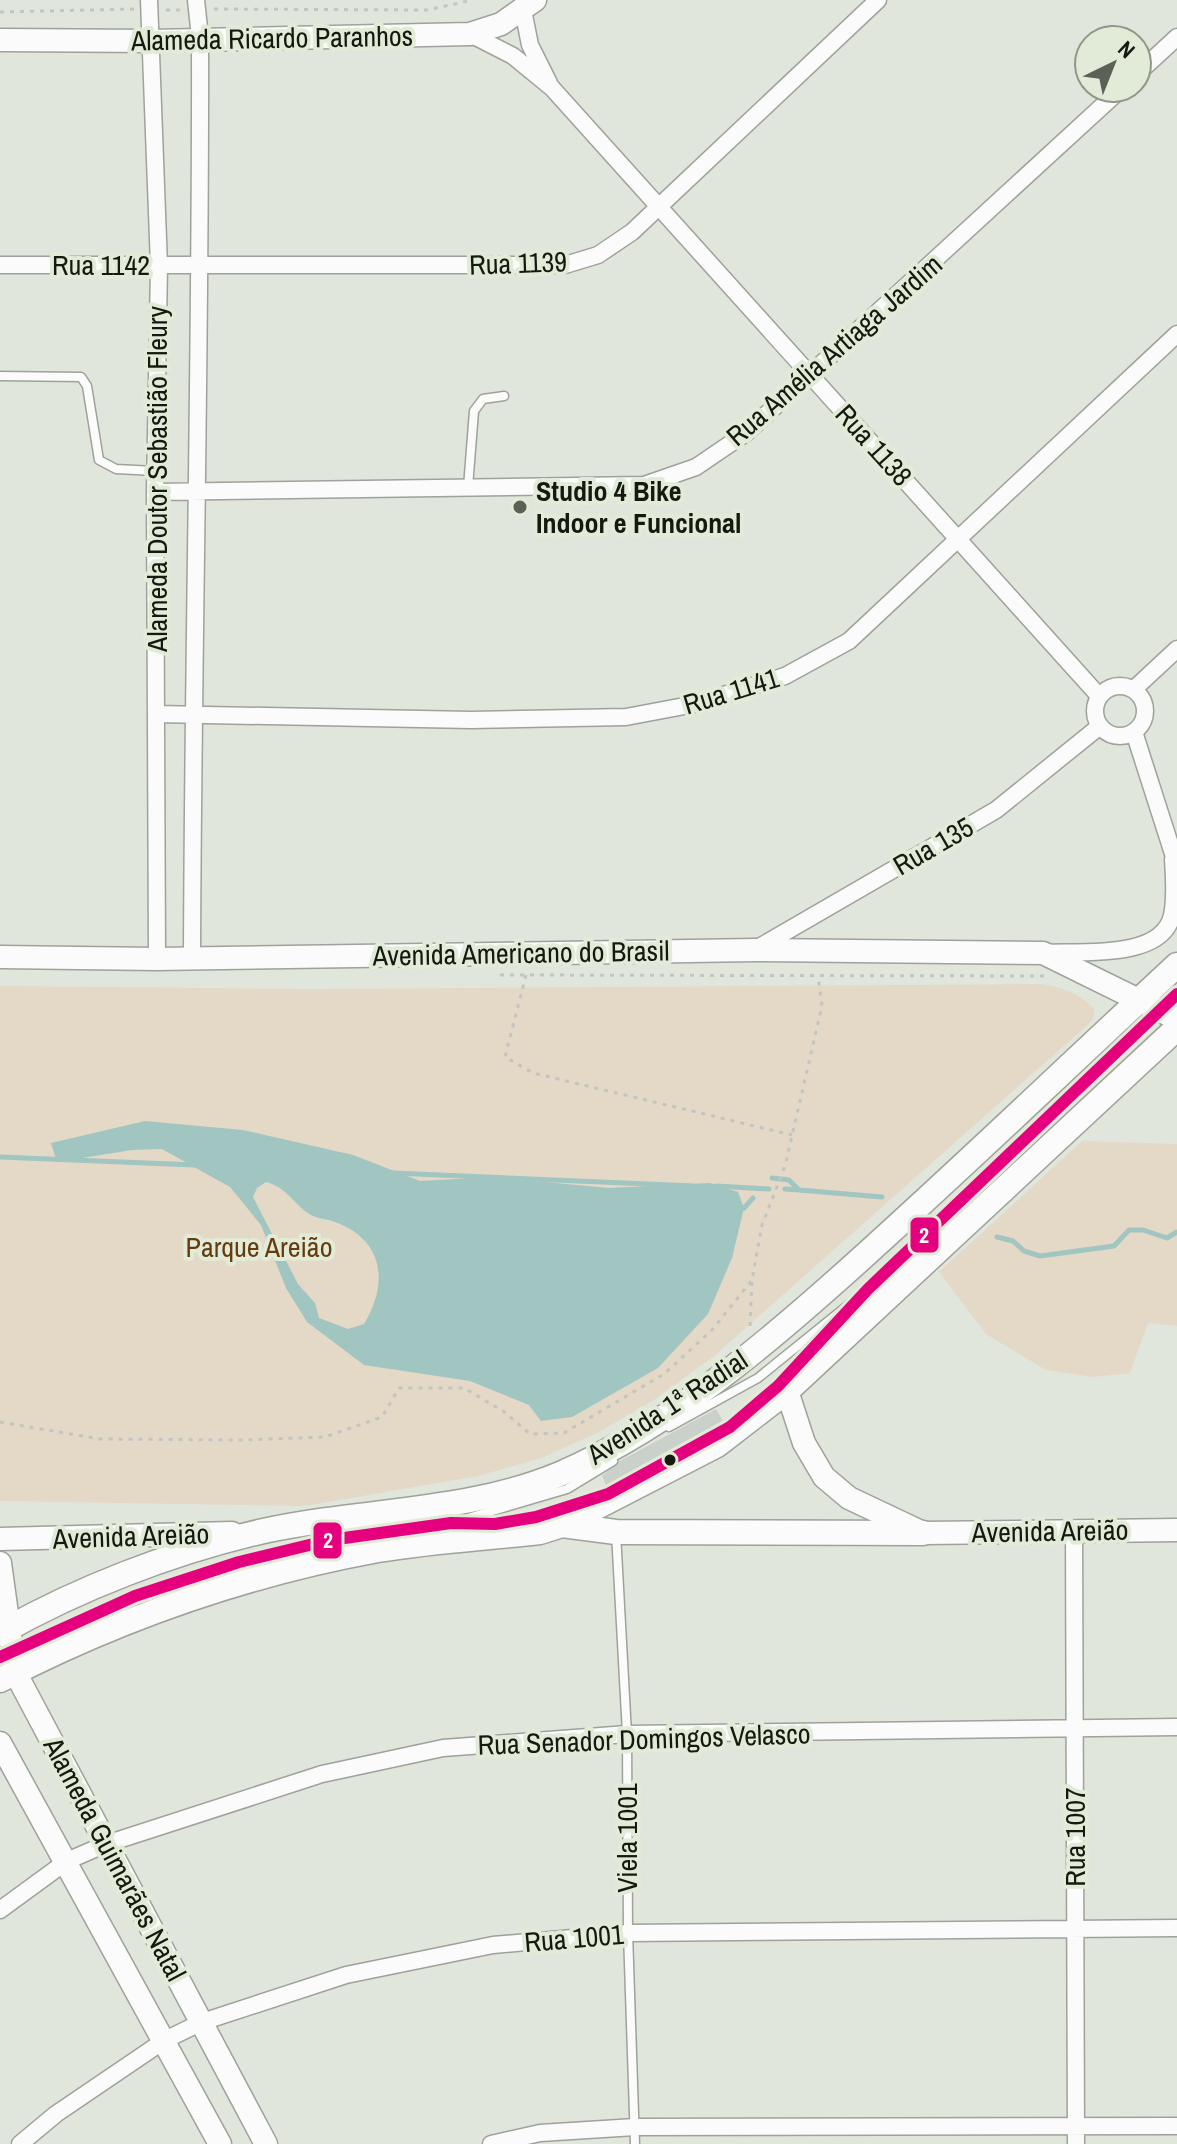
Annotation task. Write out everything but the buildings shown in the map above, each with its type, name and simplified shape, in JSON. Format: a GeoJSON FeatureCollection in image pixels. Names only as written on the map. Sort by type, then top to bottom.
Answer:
{"type":"FeatureCollection","features":[{"type":"Feature","properties":{"kind":"main road","name":"Avenida 1ª Radial"},"geometry":{"type":"LineString","coordinates":[[6,1654],[145,1566],[261,1532],[466,1502],[558,1475],[607,1450],[721,1376],[788,1324],[924,1202],[1158,1011],[1177,965]]}},
{"type":"Feature","properties":{"kind":"main road","name":"Avenida 1ª Radial"},"geometry":{"type":"LineString","coordinates":[[6,1654],[268,1576],[379,1550],[540,1532],[562,1525],[717,1445],[787,1391],[1177,1028]]}},
{"type":"Feature","properties":{"kind":"main road"},"geometry":{"type":"LineString","coordinates":[[562,1525],[616,1532],[923,1533]]}},
{"type":"Feature","properties":{"kind":"street","name":"Rua 1139"},"geometry":{"type":"LineString","coordinates":[[202,266],[565,265],[598,255],[632,232],[878,0]]}},
{"type":"Feature","properties":{"kind":"street","name":"Alameda Doutor Sebastião Fleury"},"geometry":{"type":"LineString","coordinates":[[149,5],[159,266],[155,492],[157,959]]}},
{"type":"Feature","properties":{"kind":"street","name":"Alameda Doutor Sebastião Fleury"},"geometry":{"type":"LineString","coordinates":[[192,957],[196,494],[202,266],[200,37],[196,5]]}},
{"type":"Feature","properties":{"kind":"street","name":"Rua 1138"},"geometry":{"type":"LineString","coordinates":[[529,5],[530,45],[552,88]]}},
{"type":"Feature","properties":{"kind":"street","name":"Alameda Ricardo Paranhos"},"geometry":{"type":"LineString","coordinates":[[0,40],[152,41],[200,37],[470,34],[501,24],[529,5]]}},
{"type":"Feature","properties":{"kind":"street","name":"Rua 1138"},"geometry":{"type":"LineString","coordinates":[[470,34],[513,56],[552,88],[1099,696]]}},
{"type":"Feature","properties":{"kind":"street"},"geometry":{"type":"LineString","coordinates":[[1153,59],[1177,37]]}},
{"type":"Feature","properties":{"kind":"street","name":"Rua Amélia Artiaga Jardim"},"geometry":{"type":"LineString","coordinates":[[155,492],[196,494],[644,485],[696,467],[746,433],[811,376],[1105,104]]}},
{"type":"Feature","properties":{"kind":"street","name":"Rua 1142"},"geometry":{"type":"LineString","coordinates":[[0,265],[202,266]]}},
{"type":"Feature","properties":{"kind":"street","name":"Rua 1141"},"geometry":{"type":"LineString","coordinates":[[156,714],[471,720],[626,717],[695,704],[785,676],[849,641],[1177,334]]}},
{"type":"Feature","properties":{"kind":"street"},"geometry":{"type":"LineString","coordinates":[[1134,689],[1177,649]]}},
{"type":"Feature","properties":{"kind":"street"},"geometry":{"type":"LineString","coordinates":[[1114,686],[1134,689],[1146,708],[1141,726],[1134,732],[1115,736],[1100,726],[1095,704],[1099,696],[1114,686]]}},
{"type":"Feature","properties":{"kind":"street","name":"Rua 135"},"geometry":{"type":"LineString","coordinates":[[755,950],[996,810],[1100,726]]}},
{"type":"Feature","properties":{"kind":"street"},"geometry":{"type":"LineString","coordinates":[[1134,732],[1175,862]]}},
{"type":"Feature","properties":{"kind":"street","name":"Avenida Americano do Brasil"},"geometry":{"type":"LineString","coordinates":[[0,957],[157,959],[755,950],[1043,953],[1135,948],[1164,932],[1172,917],[1175,862]]}},
{"type":"Feature","properties":{"kind":"street","name":"Avenida Americano do Brasil"},"geometry":{"type":"LineString","coordinates":[[1043,953],[1158,1011]]}},
{"type":"Feature","properties":{"kind":"street"},"geometry":{"type":"LineString","coordinates":[[787,1391],[804,1443],[824,1477],[849,1498],[923,1533]]}},
{"type":"Feature","properties":{"kind":"street","name":"Rua 1007"},"geometry":{"type":"LineString","coordinates":[[1074,1530],[1076,2144]]}},
{"type":"Feature","properties":{"kind":"street","name":"Avenida Areião"},"geometry":{"type":"LineString","coordinates":[[923,1533],[1177,1530]]}},
{"type":"Feature","properties":{"kind":"street","name":"Avenida Areião"},"geometry":{"type":"LineString","coordinates":[[0,1539],[261,1532]]}},
{"type":"Feature","properties":{"kind":"street","name":"Alameda Guimarães Natal"},"geometry":{"type":"LineString","coordinates":[[0,1563],[6,1654],[266,2144]]}},
{"type":"Feature","properties":{"kind":"street","name":"Rua Senador Domingos Velasco"},"geometry":{"type":"LineString","coordinates":[[0,1910],[67,1861],[106,1844],[322,1774],[443,1748],[627,1734],[1177,1727]]}},
{"type":"Feature","properties":{"kind":"street","name":"Alameda Guimarães Natal"},"geometry":{"type":"LineString","coordinates":[[0,1743],[220,2144]]}},
{"type":"Feature","properties":{"kind":"street","name":"Rua 1001"},"geometry":{"type":"LineString","coordinates":[[20,2144],[56,2114],[165,2040],[202,2022],[346,1975],[493,1945],[628,1933],[1177,1928]]}},
{"type":"Feature","properties":{"kind":"street"},"geometry":{"type":"LineString","coordinates":[[491,2144],[540,2133],[635,2127],[1177,2126]]}},
{"type":"Feature","properties":{"kind":"lane"},"geometry":{"type":"LineString","coordinates":[[0,376],[81,377],[87,386],[99,460],[116,469],[156,471]]}},
{"type":"Feature","properties":{"kind":"lane"},"geometry":{"type":"LineString","coordinates":[[468,487],[474,411],[483,399],[504,396]]}},
{"type":"Feature","properties":{"kind":"lane"},"geometry":{"type":"LineString","coordinates":[[451,1523],[495,1524],[536,1517],[608,1494],[730,1427],[778,1386],[868,1289],[1177,994]]}},
{"type":"Feature","properties":{"kind":"lane"},"geometry":{"type":"LineString","coordinates":[[629,1451],[730,1390],[758,1378],[868,1289]]}},
{"type":"Feature","properties":{"kind":"lane"},"geometry":{"type":"LineString","coordinates":[[6,1654],[135,1596],[239,1562],[330,1540],[451,1523],[567,1489],[617,1459]]}},
{"type":"Feature","properties":{"kind":"lane","name":"Viela 1001"},"geometry":{"type":"LineString","coordinates":[[616,1532],[627,1734],[628,1933],[635,2144]]}},
{"type":"Feature","properties":{"kind":"path"},"geometry":{"type":"LineString","coordinates":[[0,12],[149,5],[427,10],[473,0]]}},
{"type":"Feature","properties":{"kind":"path"},"geometry":{"type":"LineString","coordinates":[[494,975],[1054,976]]}},
{"type":"Feature","properties":{"kind":"path"},"geometry":{"type":"LineString","coordinates":[[526,975],[505,1057],[533,1073],[792,1135]]}},
{"type":"Feature","properties":{"kind":"path"},"geometry":{"type":"LineString","coordinates":[[762,1323],[750,1333],[752,1280],[762,1225],[785,1166],[822,1006],[818,976]]}},
{"type":"Feature","properties":{"kind":"path"},"geometry":{"type":"LineString","coordinates":[[0,1422],[100,1439],[325,1437],[382,1417],[399,1388],[464,1388],[503,1411],[530,1434],[564,1433],[664,1374],[713,1329],[752,1280]]}},
{"type":"Feature","properties":{"kind":"green space","name":"Parque Areião"},"geometry":{"type":"Polygon","coordinates":[[[1041,984],[1064,989],[1083,999],[1095,1010],[1092,1021],[714,1356],[654,1400],[601,1431],[542,1458],[478,1476],[305,1506],[0,1501],[0,986],[309,989],[1041,984]]]}},
{"type":"Feature","properties":{"kind":"green space"},"geometry":{"type":"Polygon","coordinates":[[[1082,1141],[1177,1144],[1177,1326],[1148,1323],[1130,1373],[1093,1377],[1046,1370],[986,1334],[939,1272],[1082,1141]]]}},
{"type":"Feature","properties":{"kind":"water"},"geometry":{"type":"Polygon","coordinates":[[[145,1121],[243,1130],[353,1155],[420,1181],[491,1177],[609,1188],[710,1183],[738,1192],[744,1208],[732,1258],[708,1314],[658,1368],[572,1417],[541,1421],[529,1405],[470,1381],[364,1365],[307,1322],[286,1288],[261,1225],[230,1187],[162,1149],[132,1150],[57,1162],[51,1143],[145,1121]],[[266,1182],[257,1188],[253,1197],[298,1284],[315,1303],[319,1318],[348,1329],[364,1324],[372,1309],[379,1278],[372,1251],[351,1230],[311,1215],[273,1184],[266,1182]]]}},
{"type":"Feature","properties":{"kind":"waterway"},"geometry":{"type":"LineString","coordinates":[[0,1157],[195,1165]]}},
{"type":"Feature","properties":{"kind":"waterway"},"geometry":{"type":"LineString","coordinates":[[393,1173],[694,1186]]}},
{"type":"Feature","properties":{"kind":"waterway"},"geometry":{"type":"LineString","coordinates":[[772,1178],[789,1180],[799,1190],[882,1197]]}},
{"type":"Feature","properties":{"kind":"waterway"},"geometry":{"type":"LineString","coordinates":[[716,1186],[769,1189]]}},
{"type":"Feature","properties":{"kind":"waterway"},"geometry":{"type":"LineString","coordinates":[[785,1189],[799,1190]]}},
{"type":"Feature","properties":{"kind":"waterway"},"geometry":{"type":"LineString","coordinates":[[744,1208],[753,1198]]}},
{"type":"Feature","properties":{"kind":"waterway"},"geometry":{"type":"LineString","coordinates":[[997,1237],[1013,1241],[1024,1251],[1040,1256],[1114,1246],[1129,1230],[1143,1230],[1167,1238],[1177,1232]]}},
{"type":"Feature","properties":{"kind":"transit line","name":"2"},"geometry":{"type":"LineString","coordinates":[[0,1657],[135,1596],[239,1562],[330,1540],[451,1523],[495,1524],[536,1517],[608,1494],[730,1427],[778,1386],[868,1289],[1177,994]]}},
{"type":"Feature","properties":{"kind":"place","name":"Studio 4 Bike Indoor e Funcional"},"geometry":{"type":"Point","coordinates":[520,507]}}]}
